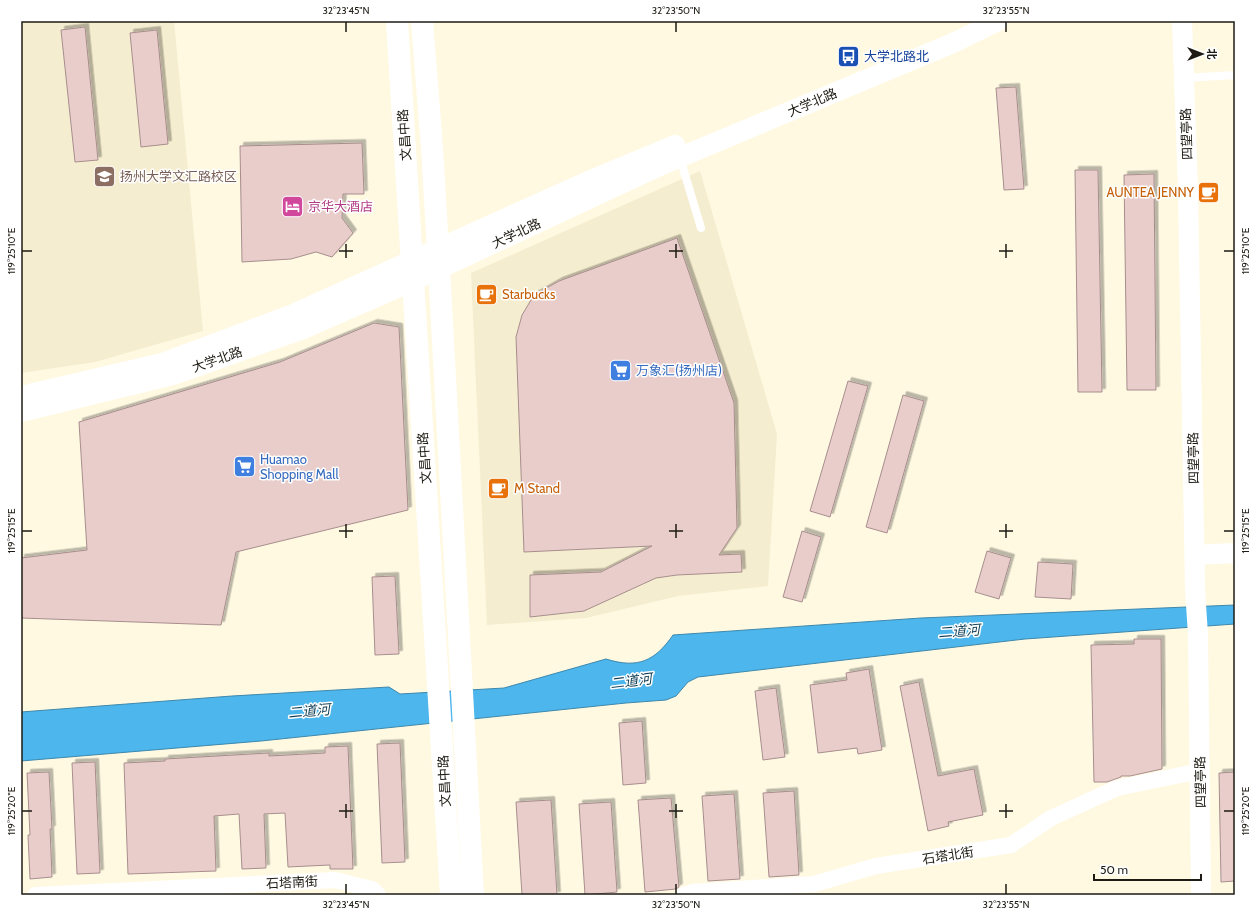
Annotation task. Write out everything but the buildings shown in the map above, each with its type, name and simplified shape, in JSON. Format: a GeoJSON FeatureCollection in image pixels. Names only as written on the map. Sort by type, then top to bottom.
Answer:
{"type":"FeatureCollection","features":[{"type":"Feature","properties":{"kind":"main road","name":"文昌中路"},"geometry":{"type":"LineString","coordinates":[[397,21],[451,895]]}},
{"type":"Feature","properties":{"kind":"main road","name":"文昌中路"},"geometry":{"type":"LineString","coordinates":[[422,21],[439,259],[473,895]]}},
{"type":"Feature","properties":{"kind":"street","name":"大学北路"},"geometry":{"type":"LineString","coordinates":[[439,259],[586,182],[948,32],[970,21]]}},
{"type":"Feature","properties":{"kind":"street","name":"大学北路"},"geometry":{"type":"LineString","coordinates":[[21,412],[173,375],[303,329],[413,271],[439,259],[953,43],[998,21]]}},
{"type":"Feature","properties":{"kind":"street","name":"四望亭路"},"geometry":{"type":"LineString","coordinates":[[1182,21],[1188,199],[1196,555],[1195,589],[1198,635],[1201,895]]}},
{"type":"Feature","properties":{"kind":"street","name":"大学北路"},"geometry":{"type":"LineString","coordinates":[[21,396],[162,363],[413,271]]}},
{"type":"Feature","properties":{"kind":"street"},"geometry":{"type":"LineString","coordinates":[[1196,555],[1235,553]]}},
{"type":"Feature","properties":{"kind":"street","name":"石塔北街"},"geometry":{"type":"LineString","coordinates":[[683,895],[692,892],[814,884],[876,866],[1010,845],[1051,818],[1117,788],[1200,770]]}},
{"type":"Feature","properties":{"kind":"street","name":"石塔南街"},"geometry":{"type":"LineString","coordinates":[[35,895],[146,892],[335,880],[372,889],[378,895]]}},
{"type":"Feature","properties":{"kind":"lane"},"geometry":{"type":"LineString","coordinates":[[1184,78],[1235,75]]}},
{"type":"Feature","properties":{"kind":"lane"},"geometry":{"type":"LineString","coordinates":[[680,157],[701,228]]}},
{"type":"Feature","properties":{"kind":"shaded area","name":"扬州大学文汇路校区"},"geometry":{"type":"Polygon","coordinates":[[[21,21],[174,21],[203,331],[95,362],[21,373],[21,21]]]}},
{"type":"Feature","properties":{"kind":"shaded area"},"geometry":{"type":"Polygon","coordinates":[[[700,171],[777,434],[768,586],[678,596],[586,618],[487,625],[471,273],[700,171]]]}},
{"type":"Feature","properties":{"kind":"water","name":"二道河"},"geometry":{"type":"Polygon","coordinates":[[[1235,605],[1235,624],[1025,639],[698,677],[688,682],[676,696],[666,700],[261,741],[21,761],[21,712],[232,696],[389,687],[400,694],[504,688],[606,659],[617,662],[637,663],[652,657],[673,635],[921,618],[1235,605]]]}},
{"type":"Feature","properties":{"kind":"place","name":"大学北路北"},"geometry":{"type":"Point","coordinates":[848,56]}},
{"type":"Feature","properties":{"kind":"place","name":"扬州大学文汇路校区"},"geometry":{"type":"Point","coordinates":[105,176]}},
{"type":"Feature","properties":{"kind":"place","name":"AUNTEA JENNY"},"geometry":{"type":"Point","coordinates":[1209,192]}},
{"type":"Feature","properties":{"kind":"place","name":"京华大酒店"},"geometry":{"type":"Point","coordinates":[292,206]}},
{"type":"Feature","properties":{"kind":"place","name":"Starbucks"},"geometry":{"type":"Point","coordinates":[486,294]}},
{"type":"Feature","properties":{"kind":"place","name":"万象汇(扬州店)"},"geometry":{"type":"Point","coordinates":[620,370]}},
{"type":"Feature","properties":{"kind":"place","name":"Huamao Shopping Mall"},"geometry":{"type":"Point","coordinates":[244,466]}},
{"type":"Feature","properties":{"kind":"place","name":"M Stand"},"geometry":{"type":"Point","coordinates":[499,488]}}]}
